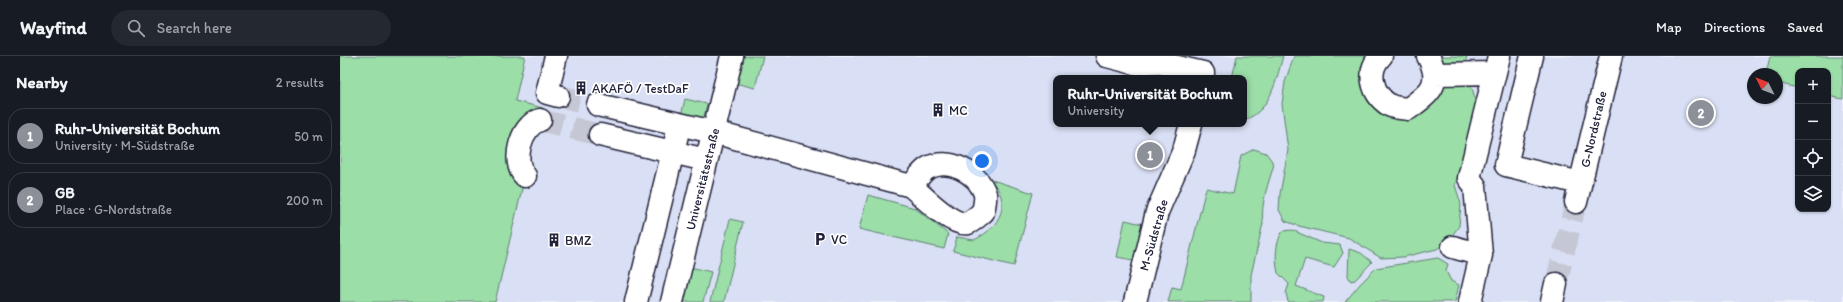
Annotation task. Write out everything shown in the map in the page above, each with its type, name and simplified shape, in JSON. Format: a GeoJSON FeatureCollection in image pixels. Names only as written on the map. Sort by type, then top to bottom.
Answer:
{"type":"FeatureCollection","features":[{"type":"Feature","properties":{"kind":"street"},"geometry":{"type":"LineString","coordinates":[[556,56],[547,93],[558,96]]}},
{"type":"Feature","properties":{"kind":"street","name":"Universitätsstraße"},"geometry":{"type":"LineString","coordinates":[[672,302],[732,56]]}},
{"type":"Feature","properties":{"kind":"street"},"geometry":{"type":"LineString","coordinates":[[1107,56],[1138,64],[1156,62],[1204,69]]}},
{"type":"Feature","properties":{"kind":"street"},"geometry":{"type":"LineString","coordinates":[[1381,56],[1375,62],[1372,77],[1376,93],[1390,106],[1408,109],[1427,95],[1435,82],[1431,65],[1497,64],[1469,178],[1475,186],[1481,255],[1470,302]]}},
{"type":"Feature","properties":{"kind":"street","name":"G-Nordstraße"},"geometry":{"type":"LineString","coordinates":[[1532,57],[1506,165],[1578,192],[1611,56]]}},
{"type":"Feature","properties":{"kind":"street"},"geometry":{"type":"LineString","coordinates":[[598,105],[713,132],[911,186]]}},
{"type":"Feature","properties":{"kind":"street"},"geometry":{"type":"LineString","coordinates":[[525,176],[520,170],[518,158],[524,134],[532,122],[540,120]]}},
{"type":"Feature","properties":{"kind":"street","name":"M-Südstraße"},"geometry":{"type":"LineString","coordinates":[[1135,302],[1157,212],[1184,150],[1190,127]]}},
{"type":"Feature","properties":{"kind":"street"},"geometry":{"type":"LineString","coordinates":[[600,134],[675,141],[706,160]]}},
{"type":"Feature","properties":{"kind":"street"},"geometry":{"type":"LineString","coordinates":[[636,302],[675,141]]}},
{"type":"Feature","properties":{"kind":"street"},"geometry":{"type":"LineString","coordinates":[[1453,247],[1481,255]]}},
{"type":"Feature","properties":{"kind":"shaded area"},"geometry":{"type":"Polygon","coordinates":[[[525,56],[1843,56],[1843,302],[465,302],[525,56]]]}},
{"type":"Feature","properties":{"kind":"green space"},"geometry":{"type":"Polygon","coordinates":[[[340,56],[525,56],[515,101],[543,108],[542,110],[529,113],[522,121],[523,185],[495,302],[340,302],[340,56]]]}},
{"type":"Feature","properties":{"kind":"green space"},"geometry":{"type":"Polygon","coordinates":[[[742,56],[763,56],[755,88],[735,83],[742,56]]]}},
{"type":"Feature","properties":{"kind":"green space"},"geometry":{"type":"Polygon","coordinates":[[[1237,56],[1283,56],[1271,94],[1260,110],[1247,119],[1247,75],[1233,75],[1237,56]]]}},
{"type":"Feature","properties":{"kind":"green space"},"geometry":{"type":"Polygon","coordinates":[[[1294,56],[1371,56],[1380,109],[1441,84],[1468,81],[1473,91],[1476,104],[1473,126],[1455,185],[1461,204],[1459,226],[1448,241],[1437,249],[1403,257],[1381,258],[1349,238],[1299,226],[1285,221],[1279,210],[1280,194],[1288,150],[1282,104],[1285,82],[1294,56]]]}},
{"type":"Feature","properties":{"kind":"green space"},"geometry":{"type":"Polygon","coordinates":[[[1433,56],[1467,56],[1465,63],[1441,66],[1433,56]]]}},
{"type":"Feature","properties":{"kind":"green space"},"geometry":{"type":"Polygon","coordinates":[[[1770,56],[1843,56],[1843,99],[1831,97],[1831,68],[1795,68],[1795,87],[1783,84],[1783,68],[1767,68],[1770,56]]]}},
{"type":"Feature","properties":{"kind":"green space"},"geometry":{"type":"Polygon","coordinates":[[[685,99],[707,104],[703,121],[681,116],[685,99]]]}},
{"type":"Feature","properties":{"kind":"green space"},"geometry":{"type":"Polygon","coordinates":[[[1254,149],[1266,153],[1274,164],[1264,201],[1262,216],[1263,223],[1251,275],[1251,302],[1168,302],[1172,287],[1181,289],[1206,188],[1233,194],[1241,156],[1254,149]]]}},
{"type":"Feature","properties":{"kind":"green space"},"geometry":{"type":"Polygon","coordinates":[[[989,179],[1033,193],[1014,266],[953,251],[957,237],[974,240],[991,228],[1001,213],[1001,196],[997,187],[989,179]]]}},
{"type":"Feature","properties":{"kind":"green space"},"geometry":{"type":"Polygon","coordinates":[[[868,195],[915,208],[948,234],[944,249],[859,229],[868,195]]]}},
{"type":"Feature","properties":{"kind":"green space"},"geometry":{"type":"Polygon","coordinates":[[[730,219],[743,222],[724,302],[710,302],[730,219]]]}},
{"type":"Feature","properties":{"kind":"green space"},"geometry":{"type":"Polygon","coordinates":[[[1125,220],[1146,225],[1138,261],[1117,257],[1125,220]]]}},
{"type":"Feature","properties":{"kind":"green space"},"geometry":{"type":"Polygon","coordinates":[[[1292,230],[1322,243],[1340,245],[1343,253],[1334,267],[1305,259],[1296,286],[1324,297],[1323,302],[1288,302],[1286,293],[1289,284],[1278,273],[1276,251],[1278,240],[1283,231],[1292,230]]]}},
{"type":"Feature","properties":{"kind":"green space"},"geometry":{"type":"Polygon","coordinates":[[[1349,249],[1361,253],[1372,262],[1355,280],[1351,281],[1348,276],[1349,249]]]}},
{"type":"Feature","properties":{"kind":"green space"},"geometry":{"type":"Polygon","coordinates":[[[1438,258],[1448,264],[1446,271],[1451,281],[1459,285],[1455,302],[1345,302],[1376,268],[1438,258]]]}},
{"type":"Feature","properties":{"kind":"green space"},"geometry":{"type":"Polygon","coordinates":[[[690,267],[711,272],[703,302],[683,302],[690,267]]]}},
{"type":"Feature","properties":{"kind":"tunnel"},"geometry":{"type":"LineString","coordinates":[[558,96],[598,105]]}},
{"type":"Feature","properties":{"kind":"tunnel"},"geometry":{"type":"LineString","coordinates":[[540,120],[600,135]]}},
{"type":"Feature","properties":{"kind":"tunnel"},"geometry":{"type":"LineString","coordinates":[[1556,284],[1576,202]]}},
{"type":"Feature","properties":{"kind":"place","name":"AKAFÖ / TestDaF"},"geometry":{"type":"Point","coordinates":[581,88]}},
{"type":"Feature","properties":{"kind":"place","name":"MC"},"geometry":{"type":"Point","coordinates":[938,110]}},
{"type":"Feature","properties":{"kind":"place","name":"GB"},"geometry":{"type":"Point","coordinates":[1701,113]}},
{"type":"Feature","properties":{"kind":"place","name":"Ruhr-Universität Bochum"},"geometry":{"type":"Point","coordinates":[1150,155]}},
{"type":"Feature","properties":{"kind":"place","name":"VC"},"geometry":{"type":"Point","coordinates":[820,239]}},
{"type":"Feature","properties":{"kind":"place","name":"BMZ"},"geometry":{"type":"Point","coordinates":[554,240]}}]}
